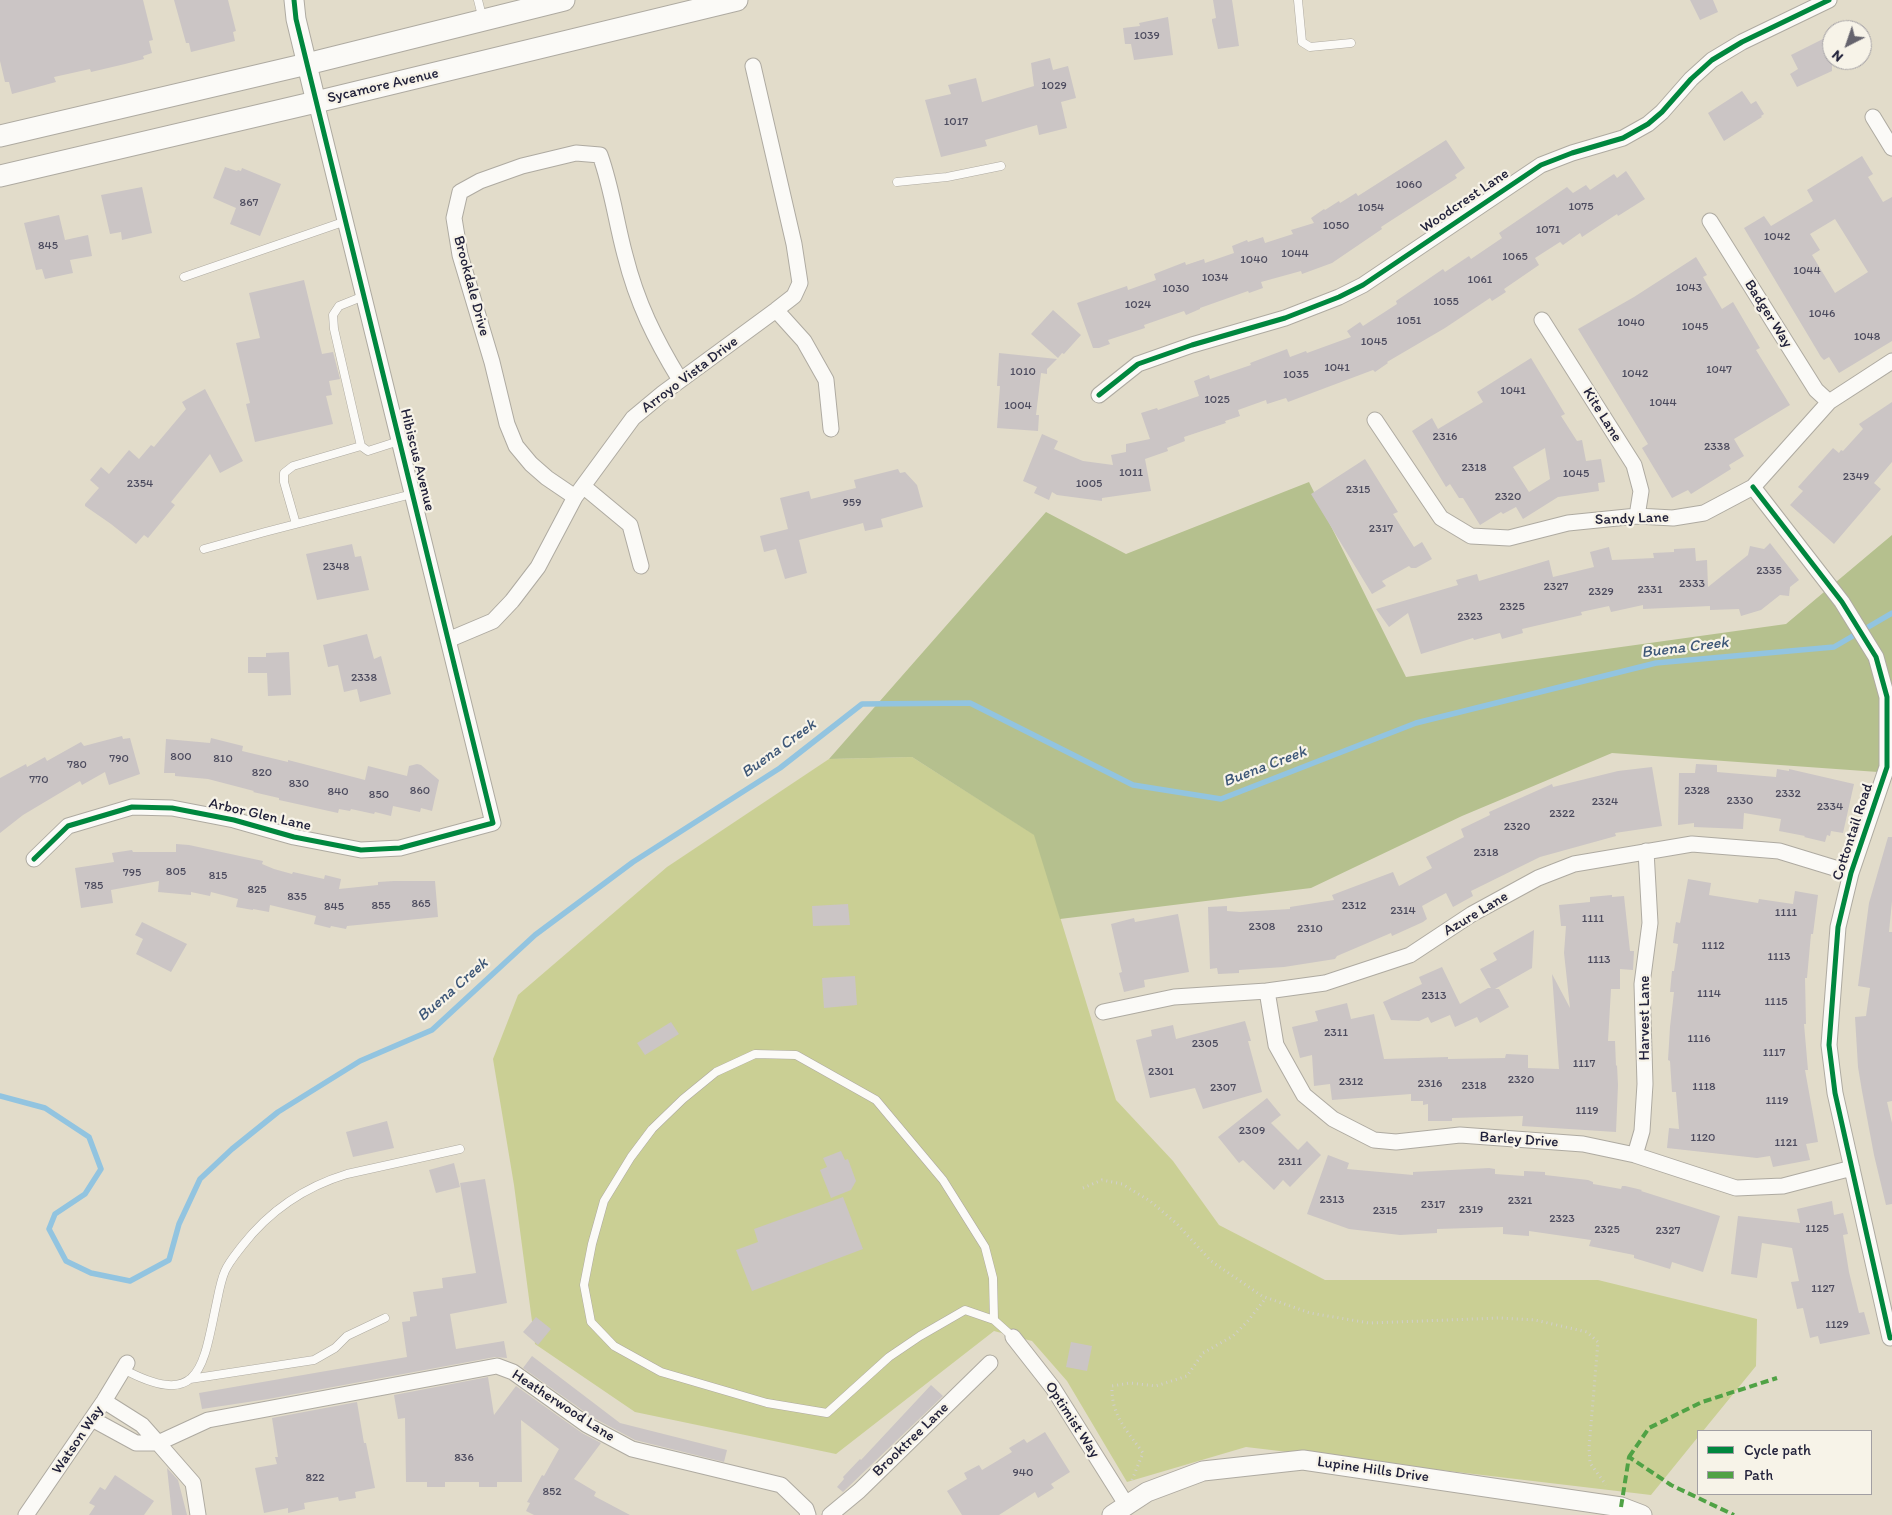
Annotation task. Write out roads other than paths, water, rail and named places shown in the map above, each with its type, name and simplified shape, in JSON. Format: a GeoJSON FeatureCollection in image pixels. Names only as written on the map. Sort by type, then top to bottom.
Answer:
{"type":"FeatureCollection","features":[{"type":"Feature","properties":{"kind":"main road"},"geometry":{"type":"LineString","coordinates":[[0,136],[307,64],[480,10],[564,0]]}},
{"type":"Feature","properties":{"kind":"main road","name":"Sycamore Avenue"},"geometry":{"type":"LineString","coordinates":[[0,176],[737,0]]}},
{"type":"Feature","properties":{"kind":"street"},"geometry":{"type":"LineString","coordinates":[[294,0],[296,19],[316,102]]}},
{"type":"Feature","properties":{"kind":"street","name":"Woodcrest Lane"},"geometry":{"type":"LineString","coordinates":[[1100,395],[1138,364],[1192,345],[1285,318],[1339,297],[1363,285],[1542,165],[1572,153],[1623,138],[1648,124],[1712,60],[1742,42],[1829,0]]}},
{"type":"Feature","properties":{"kind":"street","name":"Arroyo Vista Drive"},"geometry":{"type":"LineString","coordinates":[[448,640],[492,621],[512,601],[538,567],[579,491],[633,418],[680,380],[794,296],[800,283],[794,244],[752,66]]}},
{"type":"Feature","properties":{"kind":"street","name":"Hibiscus Avenue"},"geometry":{"type":"LineString","coordinates":[[316,102],[493,824]]}},
{"type":"Feature","properties":{"kind":"street"},"geometry":{"type":"LineString","coordinates":[[1873,116],[1892,148]]}},
{"type":"Feature","properties":{"kind":"street","name":"Brookdale Drive"},"geometry":{"type":"LineString","coordinates":[[579,491],[547,478],[530,464],[516,446],[507,424],[492,362],[460,255],[454,218],[460,192],[480,181],[522,166],[576,153],[600,155],[610,188],[625,256],[645,318],[680,380]]}},
{"type":"Feature","properties":{"kind":"street","name":"Badger Way"},"geometry":{"type":"LineString","coordinates":[[1710,221],[1816,390],[1829,402]]}},
{"type":"Feature","properties":{"kind":"street"},"geometry":{"type":"LineString","coordinates":[[776,310],[804,341],[826,380],[830,429]]}},
{"type":"Feature","properties":{"kind":"street","name":"Kite Lane"},"geometry":{"type":"LineString","coordinates":[[1542,320],[1634,465],[1641,491],[1637,516]]}},
{"type":"Feature","properties":{"kind":"street","name":"Sandy Lane"},"geometry":{"type":"LineString","coordinates":[[1375,420],[1441,518],[1471,536],[1509,538],[1568,522],[1637,516],[1673,518],[1704,513],[1753,487],[1829,402],[1892,361]]}},
{"type":"Feature","properties":{"kind":"street","name":"Cottontail Road"},"geometry":{"type":"LineString","coordinates":[[1753,487],[1842,602],[1876,657],[1886,697],[1887,787],[1851,873],[1838,927],[1829,1045],[1835,1093],[1890,1338]]}},
{"type":"Feature","properties":{"kind":"street"},"geometry":{"type":"LineString","coordinates":[[579,491],[630,525],[641,566]]}},
{"type":"Feature","properties":{"kind":"street","name":"Arbor Glen Lane"},"geometry":{"type":"LineString","coordinates":[[34,859],[68,826],[132,807],[172,808],[234,820],[294,836],[361,850],[400,848],[493,824]]}},
{"type":"Feature","properties":{"kind":"street","name":"Azure Lane"},"geometry":{"type":"LineString","coordinates":[[1102,1012],[1174,997],[1267,991],[1324,983],[1410,955],[1472,914],[1538,878],[1574,864],[1692,844],[1779,852],[1851,873]]}},
{"type":"Feature","properties":{"kind":"street","name":"Harvest Lane"},"geometry":{"type":"LineString","coordinates":[[1635,1154],[1642,1131],[1645,1084],[1642,984],[1650,923],[1646,851]]}},
{"type":"Feature","properties":{"kind":"street","name":"Barley Drive"},"geometry":{"type":"LineString","coordinates":[[1267,991],[1276,1044],[1304,1095],[1333,1120],[1374,1140],[1396,1142],[1460,1135],[1583,1144],[1635,1154],[1736,1188],[1783,1186],[1852,1168]]}},
{"type":"Feature","properties":{"kind":"street","name":"Optimist Way"},"geometry":{"type":"LineString","coordinates":[[1013,1337],[1052,1388],[1119,1510]]}},
{"type":"Feature","properties":{"kind":"street","name":"Brooktree Lane"},"geometry":{"type":"LineString","coordinates":[[830,1515],[859,1491],[990,1363]]}},
{"type":"Feature","properties":{"kind":"street","name":"Watson Way"},"geometry":{"type":"LineString","coordinates":[[26,1515],[104,1401],[125,1366]]}},
{"type":"Feature","properties":{"kind":"street","name":"Heatherwood Lane"},"geometry":{"type":"LineString","coordinates":[[158,1443],[208,1420],[497,1366],[513,1372],[587,1425],[632,1449],[782,1485],[806,1509],[808,1515]]}},
{"type":"Feature","properties":{"kind":"street"},"geometry":{"type":"LineString","coordinates":[[104,1401],[142,1425],[193,1483],[198,1515]]}},
{"type":"Feature","properties":{"kind":"street"},"geometry":{"type":"LineString","coordinates":[[92,1419],[136,1444],[158,1443]]}},
{"type":"Feature","properties":{"kind":"street","name":"Lupine Hills Drive"},"geometry":{"type":"LineString","coordinates":[[1119,1510],[1147,1492],[1203,1471],[1303,1460],[1642,1515]]}},
{"type":"Feature","properties":{"kind":"lane"},"geometry":{"type":"LineString","coordinates":[[1298,0],[1302,42],[1310,47],[1351,43]]}},
{"type":"Feature","properties":{"kind":"lane"},"geometry":{"type":"LineString","coordinates":[[898,182],[947,177],[1001,166]]}},
{"type":"Feature","properties":{"kind":"lane"},"geometry":{"type":"LineString","coordinates":[[184,277],[346,221]]}},
{"type":"Feature","properties":{"kind":"lane"},"geometry":{"type":"LineString","coordinates":[[364,296],[339,306],[332,315],[361,446],[368,451],[399,441]]}},
{"type":"Feature","properties":{"kind":"lane"},"geometry":{"type":"LineString","coordinates":[[296,524],[284,482],[284,473],[293,466],[361,446]]}},
{"type":"Feature","properties":{"kind":"lane"},"geometry":{"type":"LineString","coordinates":[[204,550],[412,494]]}},
{"type":"Feature","properties":{"kind":"lane"},"geometry":{"type":"LineString","coordinates":[[994,1320],[993,1278],[985,1247],[943,1180],[876,1100],[796,1055],[755,1054],[716,1072],[683,1099],[652,1129],[631,1157],[604,1201],[592,1244],[584,1284],[591,1322],[614,1346],[661,1372],[767,1403],[827,1413],[889,1357],[920,1336],[965,1310],[994,1320],[1013,1337]]}},
{"type":"Feature","properties":{"kind":"lane"},"geometry":{"type":"LineString","coordinates":[[190,1379],[197,1372],[205,1355],[224,1272],[244,1244],[269,1216],[299,1193],[332,1178],[460,1149]]}},
{"type":"Feature","properties":{"kind":"lane"},"geometry":{"type":"LineString","coordinates":[[125,1366],[144,1379],[165,1386],[176,1386],[190,1379],[314,1360],[335,1348],[347,1336],[385,1318]]}},
{"type":"Feature","properties":{"kind":"waterway","name":"Buena Creek"},"geometry":{"type":"LineString","coordinates":[[0,1096],[45,1108],[89,1137],[101,1169],[85,1194],[55,1214],[49,1229],[66,1261],[91,1273],[130,1281],[169,1260],[179,1224],[200,1179],[232,1149],[278,1112],[360,1061],[432,1030],[535,935],[633,862],[780,768],[862,704],[970,703],[1133,785],[1221,799],[1416,723],[1656,663],[1834,647],[1892,613]]}}]}
